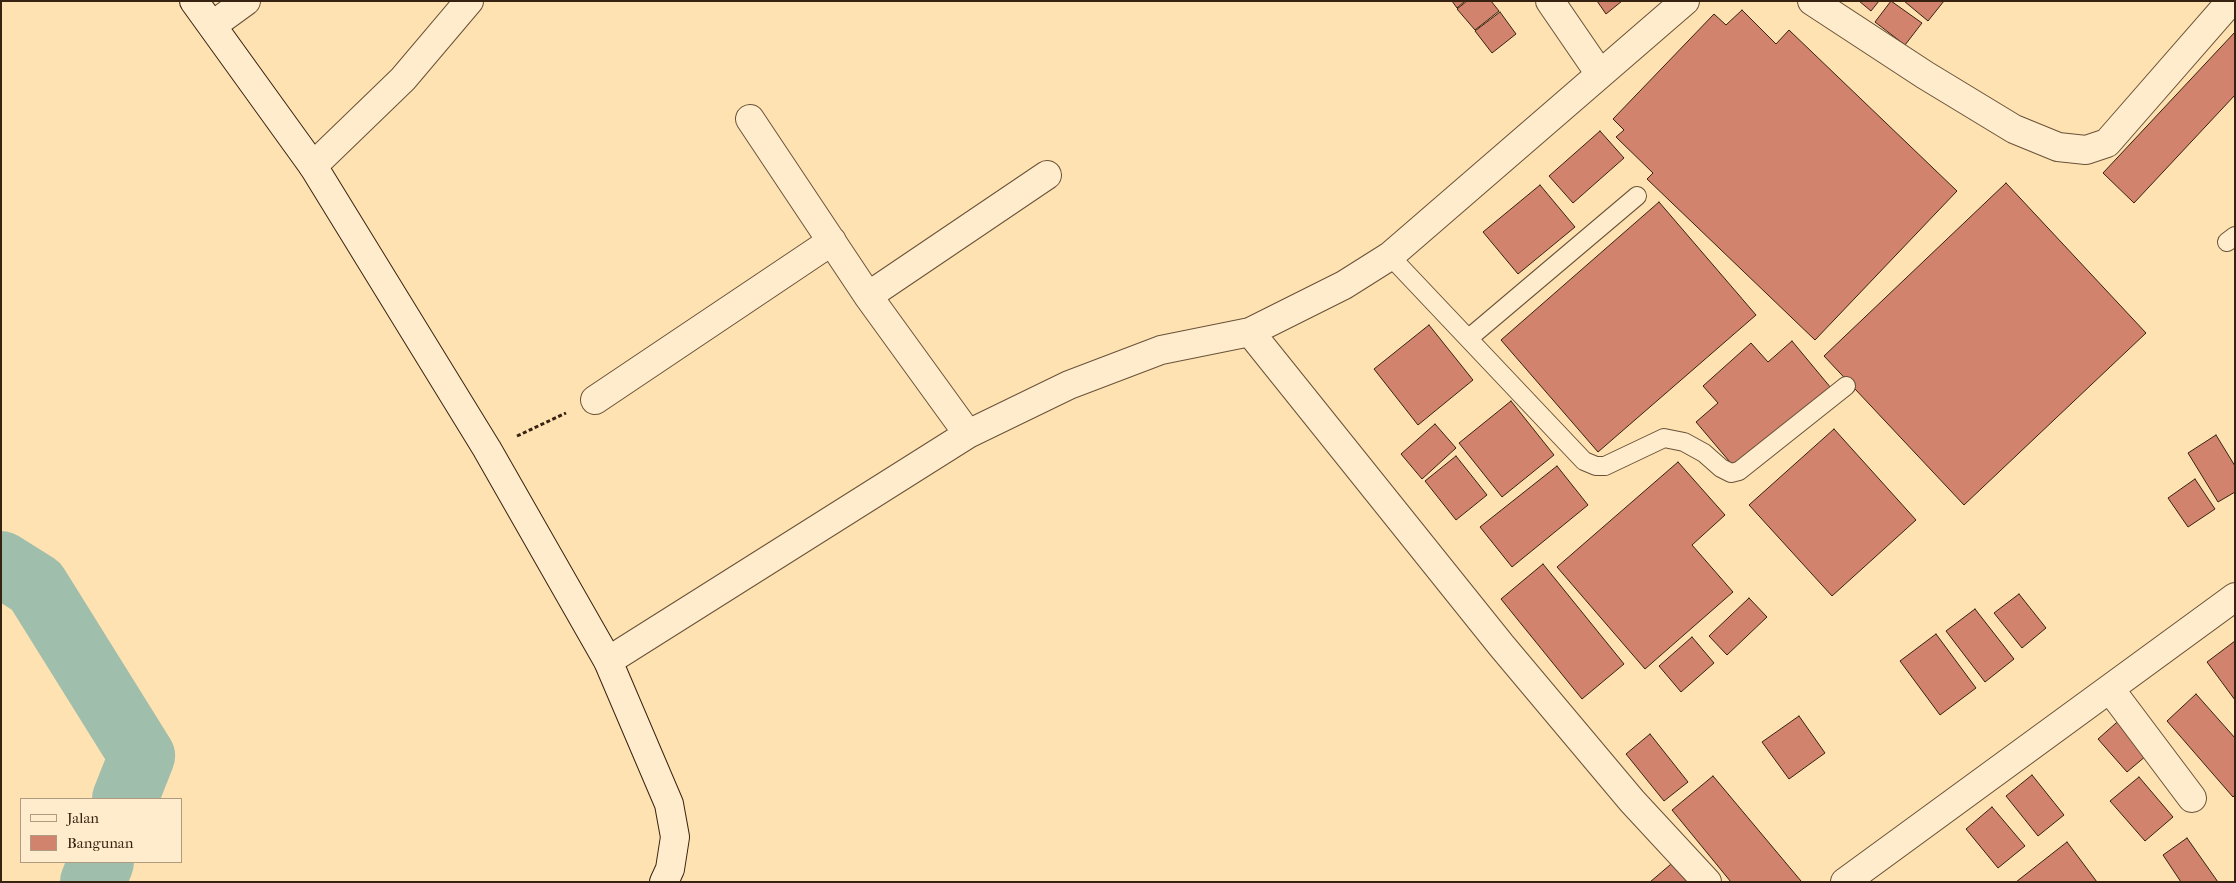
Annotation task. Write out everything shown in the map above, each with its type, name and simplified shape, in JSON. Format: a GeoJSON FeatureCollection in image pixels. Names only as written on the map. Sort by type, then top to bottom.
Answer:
{"type":"FeatureCollection","features":[{"type":"Feature","properties":{"kind":"street"},"geometry":{"type":"LineString","coordinates":[[194,1],[313,166],[487,449],[608,661],[669,804],[675,837],[670,869],[664,882]]}},
{"type":"Feature","properties":{"kind":"street"},"geometry":{"type":"LineString","coordinates":[[213,25],[246,1]]}},
{"type":"Feature","properties":{"kind":"street"},"geometry":{"type":"LineString","coordinates":[[313,166],[403,79],[469,1]]}},
{"type":"Feature","properties":{"kind":"street"},"geometry":{"type":"LineString","coordinates":[[1550,1],[1600,74]]}},
{"type":"Feature","properties":{"kind":"street"},"geometry":{"type":"LineString","coordinates":[[608,661],[968,434],[1068,385],[1161,350],[1250,332],[1344,284],[1390,256],[1685,1]]}},
{"type":"Feature","properties":{"kind":"street"},"geometry":{"type":"LineString","coordinates":[[1812,1],[1925,75],[2014,129],[2058,147],[2086,150],[2107,143],[2231,1]]}},
{"type":"Feature","properties":{"kind":"street"},"geometry":{"type":"LineString","coordinates":[[750,119],[868,296],[968,434]]}},
{"type":"Feature","properties":{"kind":"street"},"geometry":{"type":"LineString","coordinates":[[868,296],[1047,175]]}},
{"type":"Feature","properties":{"kind":"street"},"geometry":{"type":"LineString","coordinates":[[595,400],[832,241]]}},
{"type":"Feature","properties":{"kind":"street"},"geometry":{"type":"LineString","coordinates":[[1250,332],[1500,645],[1632,801],[1707,882]]}},
{"type":"Feature","properties":{"kind":"street"},"geometry":{"type":"LineString","coordinates":[[1845,882],[2235,598]]}},
{"type":"Feature","properties":{"kind":"street"},"geometry":{"type":"LineString","coordinates":[[2110,689],[2192,798]]}},
{"type":"Feature","properties":{"kind":"lane"},"geometry":{"type":"LineString","coordinates":[[1469,338],[1637,196]]}},
{"type":"Feature","properties":{"kind":"lane"},"geometry":{"type":"LineString","coordinates":[[1390,256],[1584,461],[1596,466],[1605,466],[1664,438],[1684,442],[1704,453],[1721,468],[1731,473],[1739,471],[1846,386]]}},
{"type":"Feature","properties":{"kind":"path"},"geometry":{"type":"LineString","coordinates":[[487,449],[595,400]]}},
{"type":"Feature","properties":{"kind":"building"},"geometry":{"type":"Polygon","coordinates":[[[1452,1],[1465,1],[1457,8],[1452,1]]]}},
{"type":"Feature","properties":{"kind":"building"},"geometry":{"type":"Polygon","coordinates":[[[1467,1],[1491,1],[1499,11],[1475,30],[1457,9],[1467,1]]]}},
{"type":"Feature","properties":{"kind":"building"},"geometry":{"type":"Polygon","coordinates":[[[1597,1],[1622,1],[1606,14],[1597,1]]]}},
{"type":"Feature","properties":{"kind":"building"},"geometry":{"type":"Polygon","coordinates":[[[1859,1],[1879,1],[1871,11],[1859,1]]]}},
{"type":"Feature","properties":{"kind":"building"},"geometry":{"type":"Polygon","coordinates":[[[1891,1],[1922,23],[1905,45],[1875,22],[1891,1]]]}},
{"type":"Feature","properties":{"kind":"building"},"geometry":{"type":"Polygon","coordinates":[[[1904,1],[1944,1],[1928,21],[1904,1]]]}},
{"type":"Feature","properties":{"kind":"building"},"geometry":{"type":"Polygon","coordinates":[[[1742,10],[1776,44],[1789,30],[1957,191],[1815,340],[1647,179],[1653,173],[1616,137],[1624,130],[1613,119],[1714,14],[1726,25],[1742,10]]]}},
{"type":"Feature","properties":{"kind":"building"},"geometry":{"type":"Polygon","coordinates":[[[1500,12],[1516,34],[1492,53],[1475,31],[1500,12]]]}},
{"type":"Feature","properties":{"kind":"building"},"geometry":{"type":"Polygon","coordinates":[[[2235,32],[2235,95],[2134,203],[2103,173],[2235,32]]]}},
{"type":"Feature","properties":{"kind":"building"},"geometry":{"type":"Polygon","coordinates":[[[1600,131],[1624,158],[1573,203],[1549,176],[1600,131]]]}},
{"type":"Feature","properties":{"kind":"building"},"geometry":{"type":"Polygon","coordinates":[[[2006,183],[2146,333],[1964,505],[1824,356],[2006,183]]]}},
{"type":"Feature","properties":{"kind":"building"},"geometry":{"type":"Polygon","coordinates":[[[1540,185],[1575,227],[1518,274],[1483,232],[1540,185]]]}},
{"type":"Feature","properties":{"kind":"building"},"geometry":{"type":"Polygon","coordinates":[[[1659,202],[1756,315],[1598,452],[1501,340],[1659,202]]]}},
{"type":"Feature","properties":{"kind":"building"},"geometry":{"type":"Polygon","coordinates":[[[1429,325],[1473,380],[1418,425],[1374,369],[1429,325]]]}},
{"type":"Feature","properties":{"kind":"building"},"geometry":{"type":"Polygon","coordinates":[[[1792,341],[1831,388],[1735,468],[1696,422],[1718,403],[1703,386],[1751,343],[1768,362],[1792,341]]]}},
{"type":"Feature","properties":{"kind":"building"},"geometry":{"type":"Polygon","coordinates":[[[1511,401],[1554,455],[1502,497],[1459,443],[1511,401]]]}},
{"type":"Feature","properties":{"kind":"building"},"geometry":{"type":"Polygon","coordinates":[[[1435,424],[1456,448],[1422,479],[1401,454],[1435,424]]]}},
{"type":"Feature","properties":{"kind":"building"},"geometry":{"type":"Polygon","coordinates":[[[1834,429],[1916,520],[1832,596],[1749,505],[1834,429]]]}},
{"type":"Feature","properties":{"kind":"building"},"geometry":{"type":"Polygon","coordinates":[[[2216,435],[2235,466],[2235,492],[2218,502],[2188,453],[2216,435]]]}},
{"type":"Feature","properties":{"kind":"building"},"geometry":{"type":"Polygon","coordinates":[[[1456,456],[1487,495],[1456,520],[1425,481],[1456,456]]]}},
{"type":"Feature","properties":{"kind":"building"},"geometry":{"type":"Polygon","coordinates":[[[1678,462],[1725,515],[1692,545],[1733,592],[1645,669],[1557,567],[1678,462]]]}},
{"type":"Feature","properties":{"kind":"building"},"geometry":{"type":"Polygon","coordinates":[[[1557,466],[1588,505],[1512,567],[1480,527],[1557,466]]]}},
{"type":"Feature","properties":{"kind":"building"},"geometry":{"type":"Polygon","coordinates":[[[2195,479],[2215,509],[2188,527],[2168,498],[2195,479]]]}},
{"type":"Feature","properties":{"kind":"building"},"geometry":{"type":"Polygon","coordinates":[[[1543,564],[1624,664],[1582,699],[1501,599],[1543,564]]]}},
{"type":"Feature","properties":{"kind":"building"},"geometry":{"type":"Polygon","coordinates":[[[2019,594],[2046,628],[2022,648],[1994,613],[2019,594]]]}},
{"type":"Feature","properties":{"kind":"building"},"geometry":{"type":"Polygon","coordinates":[[[1749,598],[1767,617],[1727,655],[1709,636],[1749,598]]]}},
{"type":"Feature","properties":{"kind":"building"},"geometry":{"type":"Polygon","coordinates":[[[1975,609],[2014,659],[1985,682],[1946,631],[1975,609]]]}},
{"type":"Feature","properties":{"kind":"building"},"geometry":{"type":"Polygon","coordinates":[[[1936,634],[1976,688],[1940,715],[1900,661],[1936,634]]]}},
{"type":"Feature","properties":{"kind":"building"},"geometry":{"type":"Polygon","coordinates":[[[1692,637],[1714,663],[1681,692],[1659,666],[1692,637]]]}},
{"type":"Feature","properties":{"kind":"building"},"geometry":{"type":"Polygon","coordinates":[[[2235,641],[2235,700],[2207,662],[2235,641]]]}},
{"type":"Feature","properties":{"kind":"building"},"geometry":{"type":"Polygon","coordinates":[[[2196,694],[2235,738],[2235,795],[2233,797],[2167,721],[2196,694]]]}},
{"type":"Feature","properties":{"kind":"building"},"geometry":{"type":"Polygon","coordinates":[[[1799,716],[1825,753],[1789,779],[1762,742],[1799,716]]]}},
{"type":"Feature","properties":{"kind":"building"},"geometry":{"type":"Polygon","coordinates":[[[2124,716],[2153,750],[2127,772],[2098,739],[2124,716]]]}},
{"type":"Feature","properties":{"kind":"building"},"geometry":{"type":"Polygon","coordinates":[[[1650,734],[1688,782],[1664,801],[1626,754],[1650,734]]]}},
{"type":"Feature","properties":{"kind":"building"},"geometry":{"type":"Polygon","coordinates":[[[2032,775],[2064,815],[2038,836],[2006,796],[2032,775]]]}},
{"type":"Feature","properties":{"kind":"building"},"geometry":{"type":"Polygon","coordinates":[[[1713,776],[1800,882],[1731,882],[1672,810],[1713,776]]]}},
{"type":"Feature","properties":{"kind":"building"},"geometry":{"type":"Polygon","coordinates":[[[2139,777],[2173,817],[2145,841],[2110,801],[2139,777]]]}},
{"type":"Feature","properties":{"kind":"building"},"geometry":{"type":"Polygon","coordinates":[[[1992,807],[2025,846],[1998,868],[1966,829],[1992,807]]]}},
{"type":"Feature","properties":{"kind":"building"},"geometry":{"type":"Polygon","coordinates":[[[2187,838],[2218,882],[2181,882],[2163,855],[2187,838]]]}},
{"type":"Feature","properties":{"kind":"building"},"geometry":{"type":"Polygon","coordinates":[[[2067,842],[2097,882],[2016,882],[2067,842]]]}},
{"type":"Feature","properties":{"kind":"building"},"geometry":{"type":"Polygon","coordinates":[[[1677,859],[1696,882],[1650,882],[1677,859]]]}},
{"type":"Feature","properties":{"kind":"waterway"},"geometry":{"type":"LineString","coordinates":[[1,564],[36,586],[142,756],[125,798]]}},
{"type":"Feature","properties":{"kind":"waterway"},"geometry":{"type":"LineString","coordinates":[[93,882],[101,863]]}}]}
